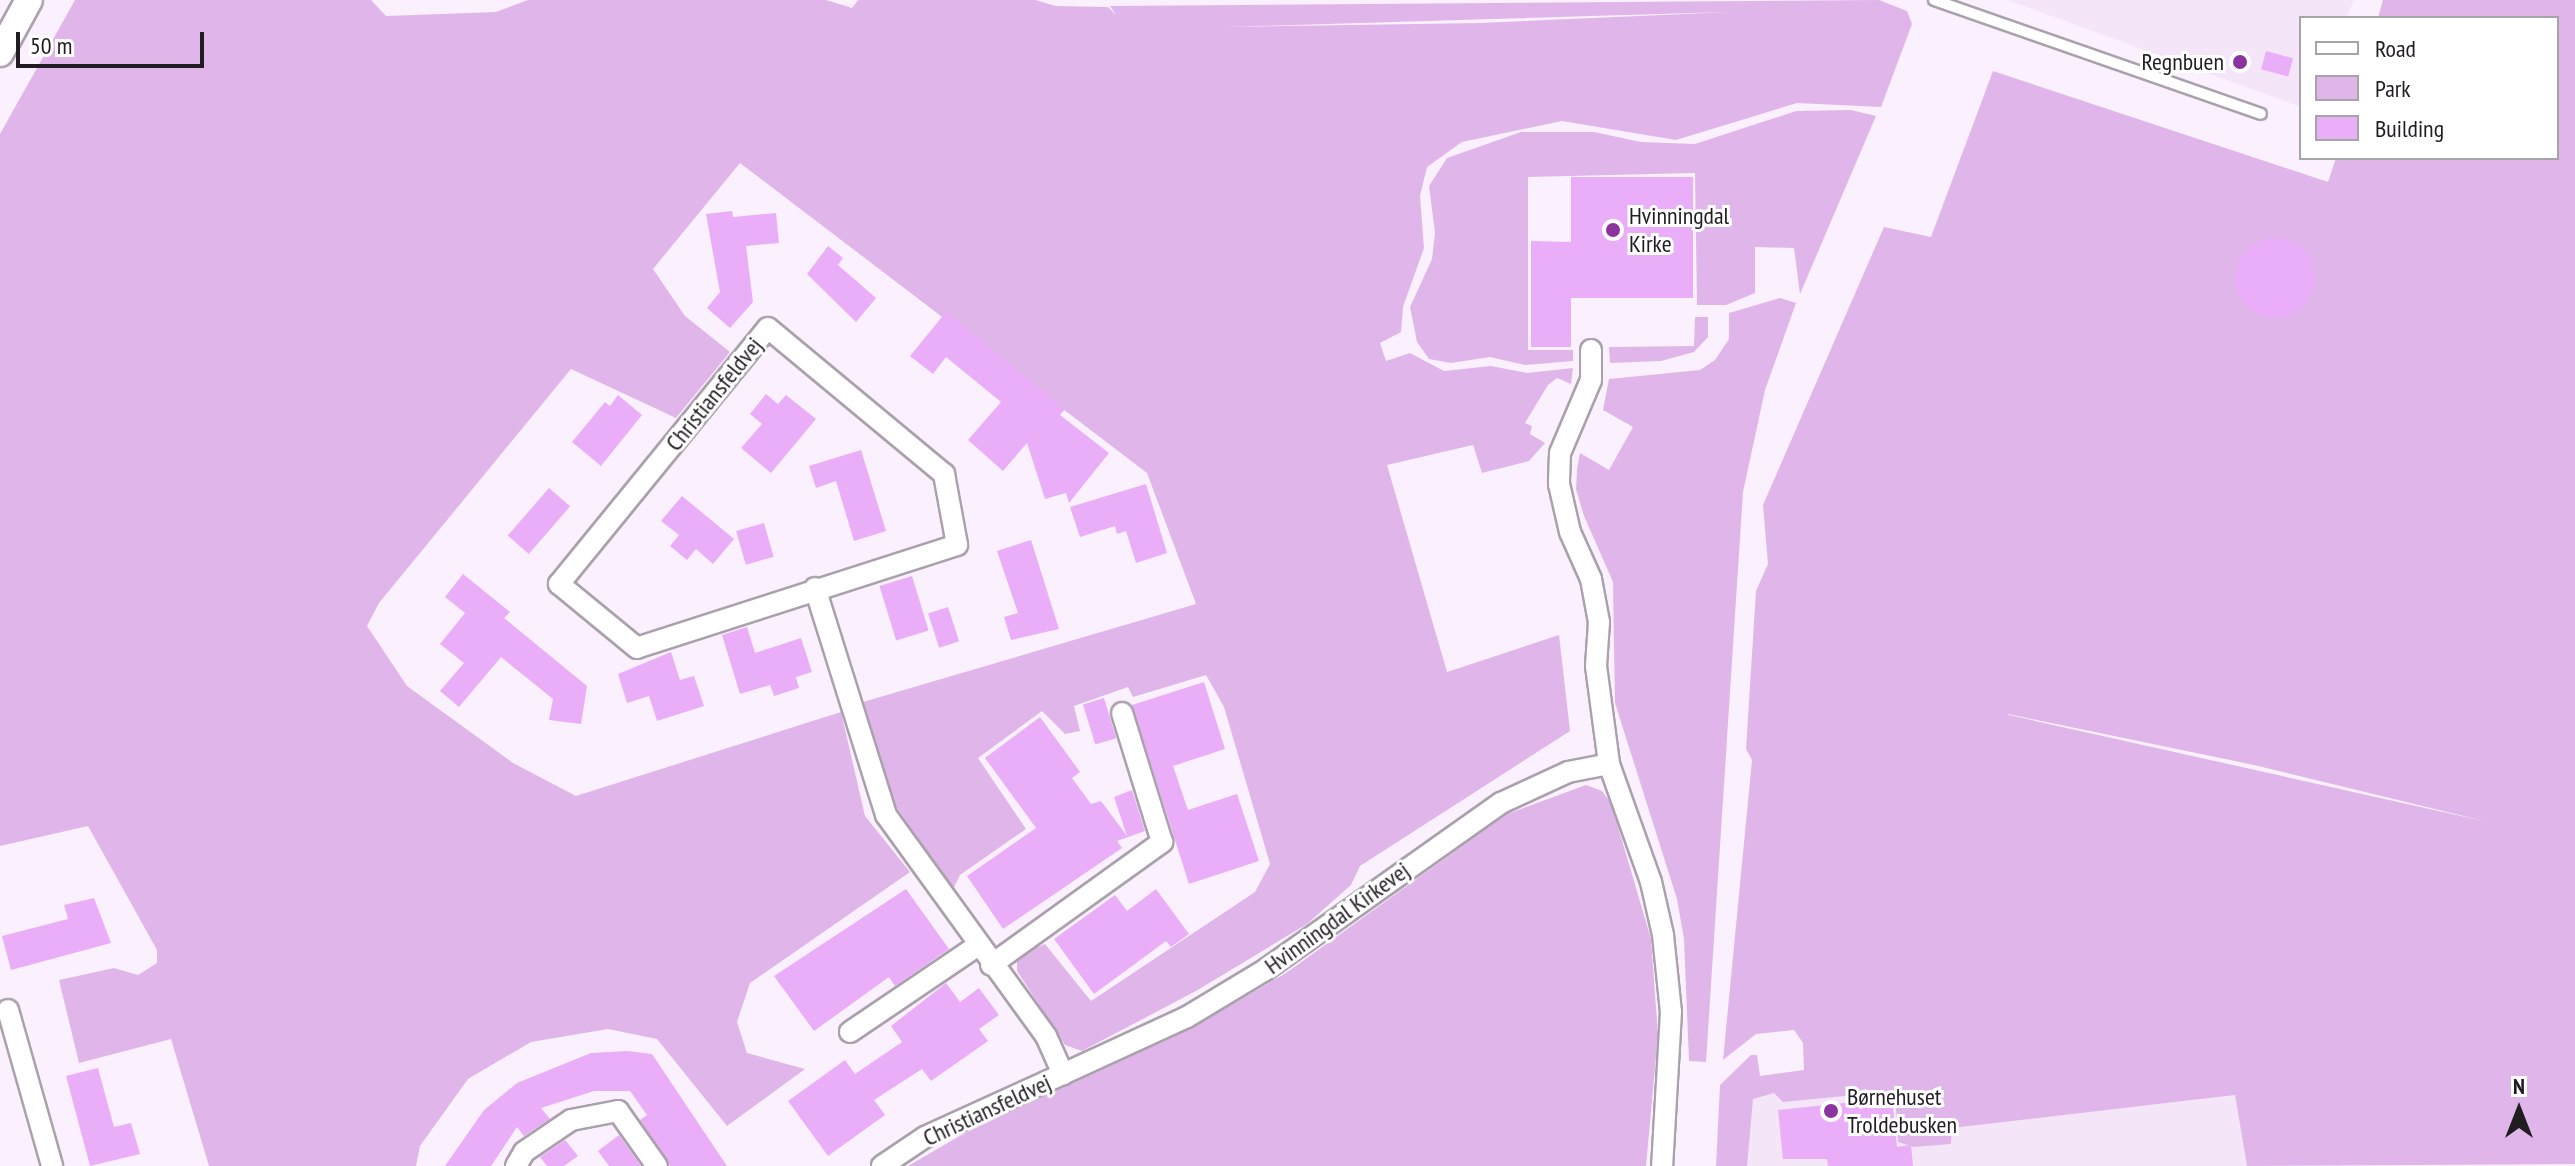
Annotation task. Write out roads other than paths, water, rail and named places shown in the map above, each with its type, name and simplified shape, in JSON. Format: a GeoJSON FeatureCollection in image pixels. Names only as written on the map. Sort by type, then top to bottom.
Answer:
{"type":"FeatureCollection","features":[{"type":"Feature","properties":{"kind":"street"},"geometry":{"type":"LineString","coordinates":[[0,53],[29,0]]}},
{"type":"Feature","properties":{"kind":"street","name":"Christiansfeldvej"},"geometry":{"type":"LineString","coordinates":[[768,328],[944,474],[957,545],[815,588],[637,648],[559,584],[768,328]]}},
{"type":"Feature","properties":{"kind":"street"},"geometry":{"type":"LineString","coordinates":[[1591,350],[1591,380],[1560,453],[1559,484],[1570,532],[1591,579],[1599,622],[1596,666],[1609,764],[1651,882],[1663,935],[1671,1012],[1662,1166]]}},
{"type":"Feature","properties":{"kind":"street","name":"Christiansfeldvej"},"geometry":{"type":"LineString","coordinates":[[815,588],[886,815],[977,946],[1046,1036],[1063,1074],[925,1137],[882,1166]]}},
{"type":"Feature","properties":{"kind":"street"},"geometry":{"type":"LineString","coordinates":[[991,965],[1162,842],[1122,713]]}},
{"type":"Feature","properties":{"kind":"street","name":"Hvinningdal Kirkevej"},"geometry":{"type":"LineString","coordinates":[[1063,1074],[1187,1017],[1265,970],[1501,803],[1568,772],[1609,764]]}},
{"type":"Feature","properties":{"kind":"street"},"geometry":{"type":"LineString","coordinates":[[850,1032],[977,946]]}},
{"type":"Feature","properties":{"kind":"street"},"geometry":{"type":"LineString","coordinates":[[8,1010],[52,1166]]}},
{"type":"Feature","properties":{"kind":"street"},"geometry":{"type":"LineString","coordinates":[[516,1166],[524,1152],[549,1132],[583,1117],[618,1111],[657,1166]]}},
{"type":"Feature","properties":{"kind":"lane"},"geometry":{"type":"LineString","coordinates":[[1934,0],[2261,114]]}},
{"type":"Feature","properties":{"kind":"place","name":"Regnbuen"},"geometry":{"type":"Point","coordinates":[2240,62]}},
{"type":"Feature","properties":{"kind":"place","name":"Hvinningdal Kirke"},"geometry":{"type":"Point","coordinates":[1613,230]}},
{"type":"Feature","properties":{"kind":"place","name":"Børnehuset Troldebusken"},"geometry":{"type":"Point","coordinates":[1831,1111]}}]}
